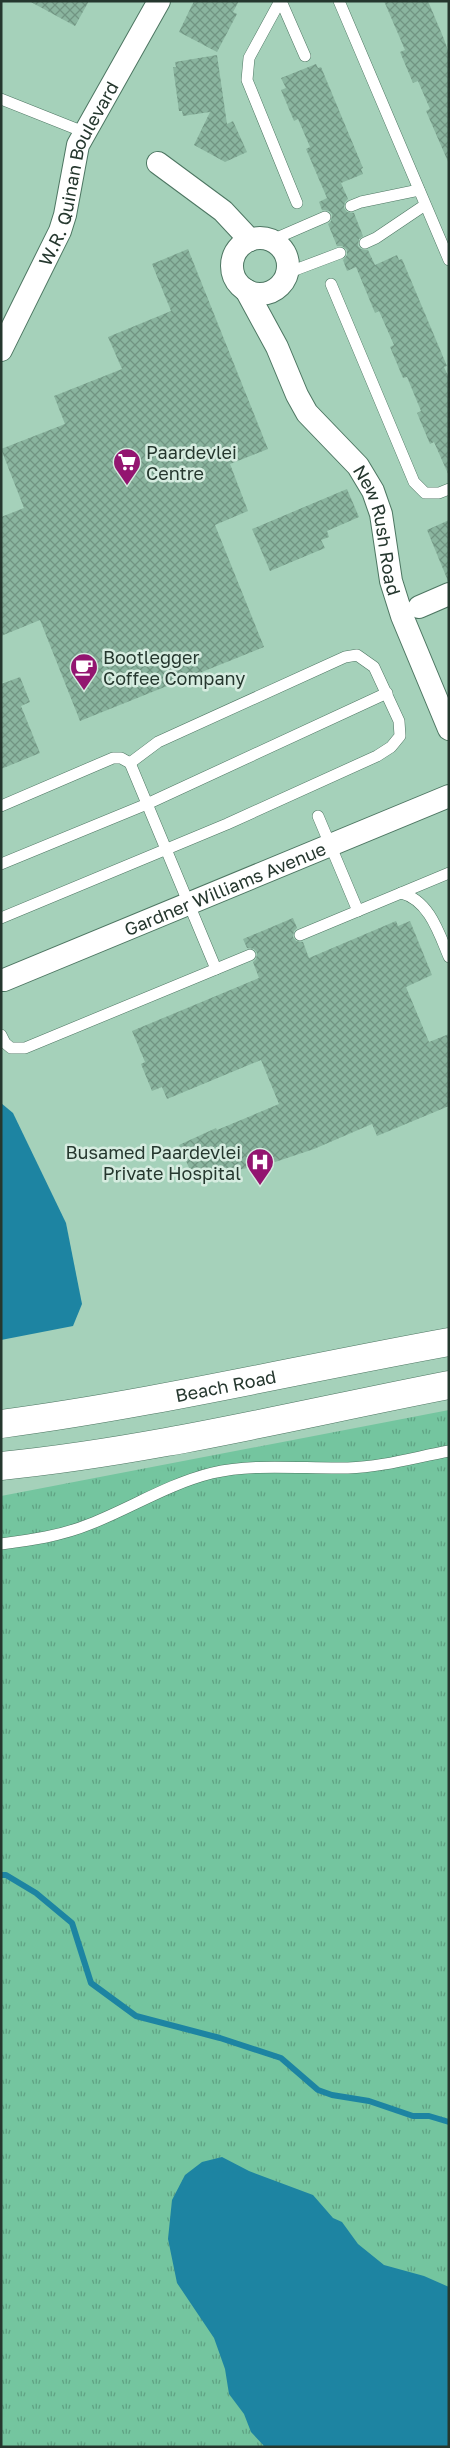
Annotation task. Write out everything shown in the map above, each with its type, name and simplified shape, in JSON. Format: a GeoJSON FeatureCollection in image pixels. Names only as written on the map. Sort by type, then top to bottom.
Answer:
{"type":"FeatureCollection","features":[{"type":"Feature","properties":{"kind":"main road","name":"Beach Road"},"geometry":{"type":"LineString","coordinates":[[1,1424],[61,1416],[253,1382],[449,1342]]}},
{"type":"Feature","properties":{"kind":"main road"},"geometry":{"type":"LineString","coordinates":[[1,1466],[60,1460],[134,1448],[449,1385]]}},
{"type":"Feature","properties":{"kind":"street","name":"W.R. Quinan Boulevard"},"geometry":{"type":"LineString","coordinates":[[1,350],[60,231],[65,215],[75,155],[84,132],[159,1]]}},
{"type":"Feature","properties":{"kind":"street","name":"New Rush Road"},"geometry":{"type":"LineString","coordinates":[[158,163],[261,240],[283,251],[287,259],[287,273]]}},
{"type":"Feature","properties":{"kind":"street","name":"New Rush Road"},"geometry":{"type":"LineString","coordinates":[[204,197],[216,217],[232,259],[234,277],[246,290],[277,347],[297,395],[308,413],[358,466],[377,501],[396,598],[449,730]]}},
{"type":"Feature","properties":{"kind":"street"},"geometry":{"type":"LineString","coordinates":[[232,259],[242,244],[261,240]]}},
{"type":"Feature","properties":{"kind":"street"},"geometry":{"type":"LineString","coordinates":[[246,290],[264,294],[272,291],[280,285],[287,273]]}},
{"type":"Feature","properties":{"kind":"street","name":"New Rush Road"},"geometry":{"type":"LineString","coordinates":[[272,291],[277,347]]}},
{"type":"Feature","properties":{"kind":"street"},"geometry":{"type":"LineString","coordinates":[[419,607],[449,594]]}},
{"type":"Feature","properties":{"kind":"street","name":"Gardner Williams Avenue"},"geometry":{"type":"LineString","coordinates":[[2,978],[189,904],[449,796]]}},
{"type":"Feature","properties":{"kind":"lane"},"geometry":{"type":"LineString","coordinates":[[281,1],[305,56]]}},
{"type":"Feature","properties":{"kind":"lane"},"geometry":{"type":"LineString","coordinates":[[281,1],[249,58],[247,80],[297,203]]}},
{"type":"Feature","properties":{"kind":"lane"},"geometry":{"type":"LineString","coordinates":[[339,1],[449,260]]}},
{"type":"Feature","properties":{"kind":"lane"},"geometry":{"type":"LineString","coordinates":[[1,99],[84,132]]}},
{"type":"Feature","properties":{"kind":"lane"},"geometry":{"type":"LineString","coordinates":[[351,206],[361,202],[419,190]]}},
{"type":"Feature","properties":{"kind":"lane"},"geometry":{"type":"LineString","coordinates":[[366,242],[376,238],[425,205]]}},
{"type":"Feature","properties":{"kind":"lane"},"geometry":{"type":"LineString","coordinates":[[261,240],[325,218]]}},
{"type":"Feature","properties":{"kind":"lane"},"geometry":{"type":"LineString","coordinates":[[287,273],[340,253]]}},
{"type":"Feature","properties":{"kind":"lane"},"geometry":{"type":"LineString","coordinates":[[331,284],[414,482],[425,493],[439,493],[449,489]]}},
{"type":"Feature","properties":{"kind":"lane"},"geometry":{"type":"LineString","coordinates":[[1,918],[166,850],[309,788],[391,747],[400,736],[399,721],[374,667],[357,655],[345,657],[158,742],[130,763]]}},
{"type":"Feature","properties":{"kind":"lane"},"geometry":{"type":"LineString","coordinates":[[1,864],[147,804],[387,693]]}},
{"type":"Feature","properties":{"kind":"lane"},"geometry":{"type":"LineString","coordinates":[[1,806],[113,758],[121,758],[130,763],[216,969]]}},
{"type":"Feature","properties":{"kind":"lane"},"geometry":{"type":"LineString","coordinates":[[318,816],[358,911]]}},
{"type":"Feature","properties":{"kind":"lane"},"geometry":{"type":"LineString","coordinates":[[300,935],[449,873]]}},
{"type":"Feature","properties":{"kind":"lane"},"geometry":{"type":"LineString","coordinates":[[401,893],[410,895],[431,917],[449,957]]}},
{"type":"Feature","properties":{"kind":"lane"},"geometry":{"type":"LineString","coordinates":[[1,1035],[12,1048],[25,1048],[250,955]]}},
{"type":"Feature","properties":{"kind":"lane"},"geometry":{"type":"LineString","coordinates":[[1,1544],[50,1537],[89,1524],[182,1482],[213,1473],[246,1468],[350,1468],[377,1465],[449,1451]]}},
{"type":"Feature","properties":{"kind":"green space"},"geometry":{"type":"Polygon","coordinates":[[[449,1410],[449,2447],[1,2447],[1,1496],[449,1410]]]}},
{"type":"Feature","properties":{"kind":"water"},"geometry":{"type":"Polygon","coordinates":[[[1,1103],[13,1113],[66,1223],[82,1304],[73,1326],[1,1340],[1,1103]]]}},
{"type":"Feature","properties":{"kind":"water"},"geometry":{"type":"Polygon","coordinates":[[[222,2157],[249,2171],[313,2195],[333,2218],[342,2222],[358,2244],[384,2265],[424,2276],[449,2287],[449,2447],[265,2447],[251,2432],[244,2414],[229,2394],[225,2369],[214,2338],[177,2283],[168,2239],[172,2200],[185,2175],[202,2162],[222,2157]]]}},
{"type":"Feature","properties":{"kind":"building"},"geometry":{"type":"Polygon","coordinates":[[[29,1],[89,1],[75,26],[29,1]]]}},
{"type":"Feature","properties":{"kind":"building"},"geometry":{"type":"Polygon","coordinates":[[[194,1],[239,1],[233,12],[237,14],[217,52],[179,32],[194,1]]]}},
{"type":"Feature","properties":{"kind":"building"},"geometry":{"type":"Polygon","coordinates":[[[384,1],[428,1],[444,39],[449,54],[449,164],[426,111],[430,109],[418,81],[413,83],[400,52],[405,50],[384,1]]]}},
{"type":"Feature","properties":{"kind":"building"},"geometry":{"type":"Polygon","coordinates":[[[217,55],[227,124],[233,121],[247,152],[225,162],[194,145],[210,112],[183,116],[182,111],[179,111],[173,67],[176,67],[175,62],[217,55]]]}},
{"type":"Feature","properties":{"kind":"building"},"geometry":{"type":"Polygon","coordinates":[[[316,64],[318,68],[321,67],[363,168],[361,169],[363,174],[341,183],[348,199],[345,202],[344,208],[347,212],[354,213],[363,236],[359,239],[358,246],[361,249],[368,250],[375,265],[397,255],[399,260],[402,259],[447,366],[444,367],[449,378],[449,476],[434,442],[430,444],[417,413],[421,411],[407,377],[403,378],[390,347],[394,345],[379,311],[375,313],[356,267],[347,271],[343,260],[347,255],[347,250],[342,246],[337,246],[328,224],[331,221],[332,214],[329,211],[322,210],[319,202],[327,198],[306,149],[310,147],[298,119],[294,121],[281,90],[286,88],[281,78],[316,64]]]}},
{"type":"Feature","properties":{"kind":"building","name":"Paardevlei Centre"},"geometry":{"type":"Polygon","coordinates":[[[188,249],[268,449],[230,464],[248,511],[215,525],[264,647],[80,721],[40,620],[1,636],[1,517],[24,508],[1,449],[65,424],[54,396],[122,369],[108,337],[171,311],[152,264],[188,249]]]}},
{"type":"Feature","properties":{"kind":"building"},"geometry":{"type":"Polygon","coordinates":[[[347,489],[359,517],[327,531],[329,537],[321,540],[325,548],[270,571],[252,529],[347,489]]]}},
{"type":"Feature","properties":{"kind":"building"},"geometry":{"type":"Polygon","coordinates":[[[449,520],[449,581],[448,581],[427,530],[449,520]]]}},
{"type":"Feature","properties":{"kind":"building"},"geometry":{"type":"Polygon","coordinates":[[[20,677],[30,702],[21,706],[40,753],[1,769],[1,684],[20,677]]]}},
{"type":"Feature","properties":{"kind":"building"},"geometry":{"type":"Polygon","coordinates":[[[293,918],[297,928],[294,931],[293,937],[296,941],[303,942],[309,958],[396,921],[398,926],[410,921],[432,975],[406,987],[429,1042],[449,1034],[449,1106],[377,1136],[372,1124],[314,1149],[272,1163],[194,1179],[179,1145],[216,1128],[217,1130],[279,1104],[261,1060],[167,1099],[162,1087],[152,1091],[141,1064],[145,1062],[132,1031],[259,978],[253,962],[256,959],[257,953],[254,949],[247,948],[243,939],[293,918]]]}},
{"type":"Feature","properties":{"kind":"waterway"},"geometry":{"type":"LineString","coordinates":[[1,1875],[6,1875],[36,1893],[72,1923],[91,1983],[136,2016],[220,2038],[281,2058],[318,2090],[332,2095],[369,2101],[413,2116],[429,2116],[449,2122]]}},
{"type":"Feature","properties":{"kind":"place","name":"Paardevlei Centre"},"geometry":{"type":"Point","coordinates":[127,486]}},
{"type":"Feature","properties":{"kind":"place","name":"Bootlegger Coffee Company"},"geometry":{"type":"Point","coordinates":[84,691]}},
{"type":"Feature","properties":{"kind":"place","name":"Busamed Paardevlei Private Hospital"},"geometry":{"type":"Point","coordinates":[260,1186]}}]}
